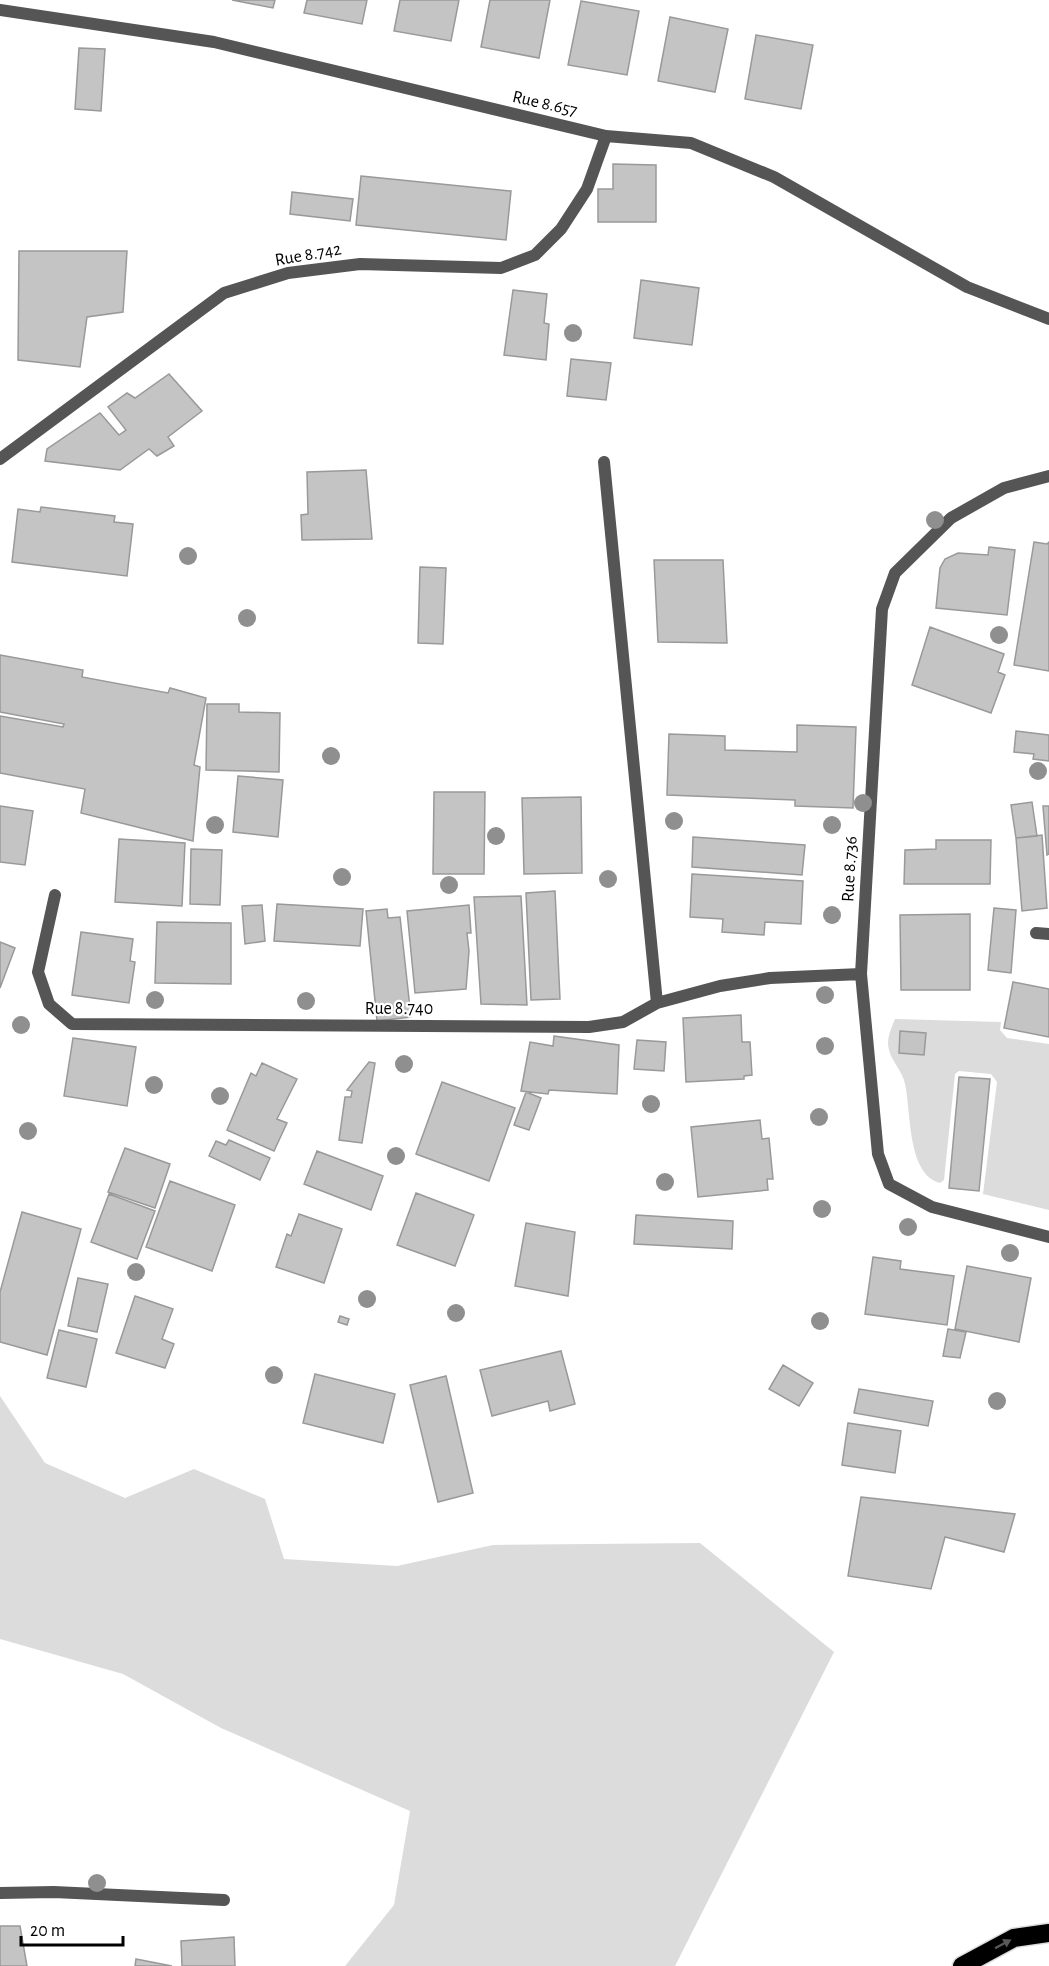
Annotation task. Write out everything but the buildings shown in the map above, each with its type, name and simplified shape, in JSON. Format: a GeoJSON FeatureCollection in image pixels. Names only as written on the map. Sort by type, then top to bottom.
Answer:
{"type":"FeatureCollection","features":[{"type":"Feature","properties":{"kind":"highway"},"geometry":{"type":"LineString","coordinates":[[962,1966],[1014,1938],[1049,1933]]}},
{"type":"Feature","properties":{"kind":"street","name":"Rue 8.657"},"geometry":{"type":"LineString","coordinates":[[0,10],[214,42],[606,136],[691,143],[764,172],[967,286],[1049,319]]}},
{"type":"Feature","properties":{"kind":"street","name":"Rue 8.742"},"geometry":{"type":"LineString","coordinates":[[0,459],[224,293],[288,273],[360,264],[501,268],[535,255],[561,229],[587,189],[606,136]]}},
{"type":"Feature","properties":{"kind":"street"},"geometry":{"type":"LineString","coordinates":[[604,462],[657,1003]]}},
{"type":"Feature","properties":{"kind":"street","name":"Rue 8.736"},"geometry":{"type":"LineString","coordinates":[[1049,476],[1004,488],[951,519],[895,573],[882,609],[861,974],[878,1154],[889,1184],[932,1207],[1049,1237]]}},
{"type":"Feature","properties":{"kind":"street","name":"Rue 8.740"},"geometry":{"type":"LineString","coordinates":[[55,895],[38,972],[49,1004],[72,1024],[589,1027],[623,1022],[657,1003],[720,986],[770,978],[861,974]]}},
{"type":"Feature","properties":{"kind":"street"},"geometry":{"type":"LineString","coordinates":[[0,1893],[54,1892],[224,1900]]}},
{"type":"Feature","properties":{"kind":"shaded area"},"geometry":{"type":"Polygon","coordinates":[[[895,1019],[1001,1022],[1000,1030],[1007,1038],[1049,1044],[1049,1210],[983,1194],[997,1082],[991,1074],[959,1071],[955,1074],[944,1180],[940,1183],[929,1178],[921,1168],[916,1155],[905,1084],[888,1046],[895,1019]]]}},
{"type":"Feature","properties":{"kind":"shaded area"},"geometry":{"type":"Polygon","coordinates":[[[0,1396],[45,1463],[125,1498],[194,1469],[265,1499],[284,1559],[397,1566],[493,1545],[700,1543],[834,1652],[675,1966],[345,1966],[394,1905],[410,1811],[221,1728],[123,1674],[0,1639],[0,1396]]]}}]}
